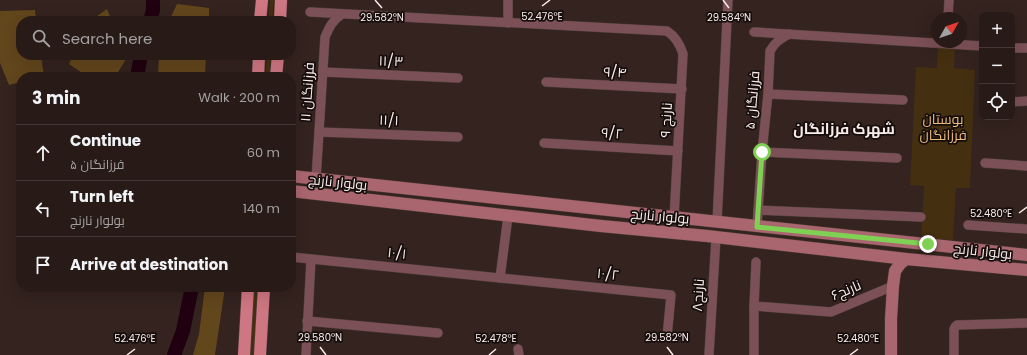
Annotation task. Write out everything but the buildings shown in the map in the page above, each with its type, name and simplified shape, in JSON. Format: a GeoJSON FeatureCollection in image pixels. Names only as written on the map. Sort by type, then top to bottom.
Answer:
{"type":"FeatureCollection","features":[{"type":"Feature","properties":{"kind":"main road"},"geometry":{"type":"LineString","coordinates":[[280,16],[281,0]]}},
{"type":"Feature","properties":{"kind":"main road"},"geometry":{"type":"LineString","coordinates":[[260,16],[261,1]]}},
{"type":"Feature","properties":{"kind":"main road"},"geometry":{"type":"LineString","coordinates":[[258,72],[259,60]]}},
{"type":"Feature","properties":{"kind":"main road"},"geometry":{"type":"LineString","coordinates":[[276,72],[278,60]]}},
{"type":"Feature","properties":{"kind":"main road","name":"بولوار نارنج"},"geometry":{"type":"LineString","coordinates":[[296,177],[1027,255]]}},
{"type":"Feature","properties":{"kind":"main road","name":"بولوار نارنج"},"geometry":{"type":"LineString","coordinates":[[296,192],[906,259],[1027,270]]}},
{"type":"Feature","properties":{"kind":"main road"},"geometry":{"type":"LineString","coordinates":[[601,226],[603,210]]}},
{"type":"Feature","properties":{"kind":"main road"},"geometry":{"type":"LineString","coordinates":[[891,355],[891,319],[895,271],[906,259]]}},
{"type":"Feature","properties":{"kind":"main road"},"geometry":{"type":"LineString","coordinates":[[244,355],[248,292]]}},
{"type":"Feature","properties":{"kind":"main road"},"geometry":{"type":"LineString","coordinates":[[260,355],[264,292]]}},
{"type":"Feature","properties":{"kind":"street"},"geometry":{"type":"LineString","coordinates":[[310,12],[508,22],[508,0]]}},
{"type":"Feature","properties":{"kind":"street"},"geometry":{"type":"LineString","coordinates":[[717,222],[728,0]]}},
{"type":"Feature","properties":{"kind":"street"},"geometry":{"type":"LineString","coordinates":[[948,12],[949,0]]}},
{"type":"Feature","properties":{"kind":"street","name":"فرزانگان ۱۱"},"geometry":{"type":"LineString","coordinates":[[316,179],[325,37],[334,20],[342,14]]}},
{"type":"Feature","properties":{"kind":"street","name":"نارنج ۹"},"geometry":{"type":"LineString","coordinates":[[508,22],[667,31],[674,35],[679,42],[683,54],[674,218]]}},
{"type":"Feature","properties":{"kind":"street"},"geometry":{"type":"LineString","coordinates":[[754,32],[931,42]]}},
{"type":"Feature","properties":{"kind":"street","name":"فرزانگان ۵"},"geometry":{"type":"LineString","coordinates":[[757,227],[770,51],[779,39],[790,34]]}},
{"type":"Feature","properties":{"kind":"street"},"geometry":{"type":"LineString","coordinates":[[967,45],[979,46]]}},
{"type":"Feature","properties":{"kind":"street"},"geometry":{"type":"LineString","coordinates":[[1015,48],[1027,48]]}},
{"type":"Feature","properties":{"kind":"street","name":"۱۱/۳"},"geometry":{"type":"LineString","coordinates":[[323,72],[458,78]]}},
{"type":"Feature","properties":{"kind":"street","name":"۹/۴"},"geometry":{"type":"LineString","coordinates":[[546,82],[682,89]]}},
{"type":"Feature","properties":{"kind":"street"},"geometry":{"type":"LineString","coordinates":[[768,94],[903,100]]}},
{"type":"Feature","properties":{"kind":"street"},"geometry":{"type":"LineString","coordinates":[[1015,102],[1027,101]]}},
{"type":"Feature","properties":{"kind":"street","name":"۱۱/۱"},"geometry":{"type":"LineString","coordinates":[[319,132],[458,137]]}},
{"type":"Feature","properties":{"kind":"street","name":"۹/۲"},"geometry":{"type":"LineString","coordinates":[[544,143],[678,151]]}},
{"type":"Feature","properties":{"kind":"street"},"geometry":{"type":"LineString","coordinates":[[762,152],[897,158]]}},
{"type":"Feature","properties":{"kind":"street"},"geometry":{"type":"LineString","coordinates":[[985,163],[1027,166]]}},
{"type":"Feature","properties":{"kind":"street"},"geometry":{"type":"LineString","coordinates":[[758,210],[921,217]]}},
{"type":"Feature","properties":{"kind":"street"},"geometry":{"type":"LineString","coordinates":[[500,278],[508,216]]}},
{"type":"Feature","properties":{"kind":"street"},"geometry":{"type":"LineString","coordinates":[[968,225],[1027,229]]}},
{"type":"Feature","properties":{"kind":"street","name":"نارنج۸"},"geometry":{"type":"LineString","coordinates":[[709,355],[716,237]]}},
{"type":"Feature","properties":{"kind":"street","name":"۱۰/۱"},"geometry":{"type":"LineString","coordinates":[[296,258],[500,278]]}},
{"type":"Feature","properties":{"kind":"street"},"geometry":{"type":"LineString","coordinates":[[306,355],[311,259]]}},
{"type":"Feature","properties":{"kind":"street"},"geometry":{"type":"LineString","coordinates":[[754,355],[756,262]]}},
{"type":"Feature","properties":{"kind":"street","name":"۱۰/۲"},"geometry":{"type":"LineString","coordinates":[[500,278],[671,295],[667,337]]}},
{"type":"Feature","properties":{"kind":"street","name":"نارنج۶"},"geometry":{"type":"LineString","coordinates":[[754,306],[831,312],[893,286]]}},
{"type":"Feature","properties":{"kind":"street"},"geometry":{"type":"LineString","coordinates":[[307,321],[438,333]]}},
{"type":"Feature","properties":{"kind":"street"},"geometry":{"type":"LineString","coordinates":[[954,355],[954,329],[957,325],[1027,323]]}},
{"type":"Feature","properties":{"kind":"green space"},"geometry":{"type":"Polygon","coordinates":[[[270,0],[274,0],[272,16],[269,16],[270,0]]]}},
{"type":"Feature","properties":{"kind":"green space","name":"بوستان فرزانگان"},"geometry":{"type":"Polygon","coordinates":[[[938,48],[955,48],[954,68],[975,70],[970,188],[956,188],[953,240],[921,238],[924,186],[910,185],[916,67],[937,68],[938,48]]]}},
{"type":"Feature","properties":{"kind":"green space"},"geometry":{"type":"Polygon","coordinates":[[[267,60],[271,60],[270,72],[265,72],[267,60]]]}},
{"type":"Feature","properties":{"kind":"green space"},"geometry":{"type":"Polygon","coordinates":[[[252,292],[259,292],[255,355],[250,355],[252,292]]]}},
{"type":"Feature","properties":{"kind":"shaded area"},"geometry":{"type":"Polygon","coordinates":[[[177,4],[209,8],[209,16],[171,16],[177,4]]]}},
{"type":"Feature","properties":{"kind":"shaded area"},"geometry":{"type":"Polygon","coordinates":[[[107,9],[110,16],[97,16],[107,9]]]}},
{"type":"Feature","properties":{"kind":"shaded area"},"geometry":{"type":"Polygon","coordinates":[[[35,10],[36,16],[16,16],[16,60],[42,60],[43,72],[16,72],[16,83],[9,85],[0,63],[0,11],[35,10]]]}},
{"type":"Feature","properties":{"kind":"shaded area"},"geometry":{"type":"Polygon","coordinates":[[[71,60],[126,60],[118,72],[81,72],[69,64],[71,60]]]}},
{"type":"Feature","properties":{"kind":"shaded area"},"geometry":{"type":"Polygon","coordinates":[[[159,60],[206,60],[205,72],[158,72],[159,60]]]}},
{"type":"Feature","properties":{"kind":"shaded area"},"geometry":{"type":"Polygon","coordinates":[[[204,292],[224,292],[215,355],[193,355],[199,334],[204,292]]]}},
{"type":"Feature","properties":{"kind":"waterway"},"geometry":{"type":"LineString","coordinates":[[151,16],[153,0]]}},
{"type":"Feature","properties":{"kind":"waterway"},"geometry":{"type":"LineString","coordinates":[[138,72],[140,60]]}},
{"type":"Feature","properties":{"kind":"waterway"},"geometry":{"type":"LineString","coordinates":[[174,355],[183,331],[191,292]]}},
{"type":"Feature","properties":{"kind":"district","name":"شهرک فرزانگان"},"geometry":{"type":"Point","coordinates":[844,129]}},
{"type":"Feature","properties":{"kind":"route"},"geometry":{"type":"LineString","coordinates":[[762,152],[757,227],[928,244]]}}]}
